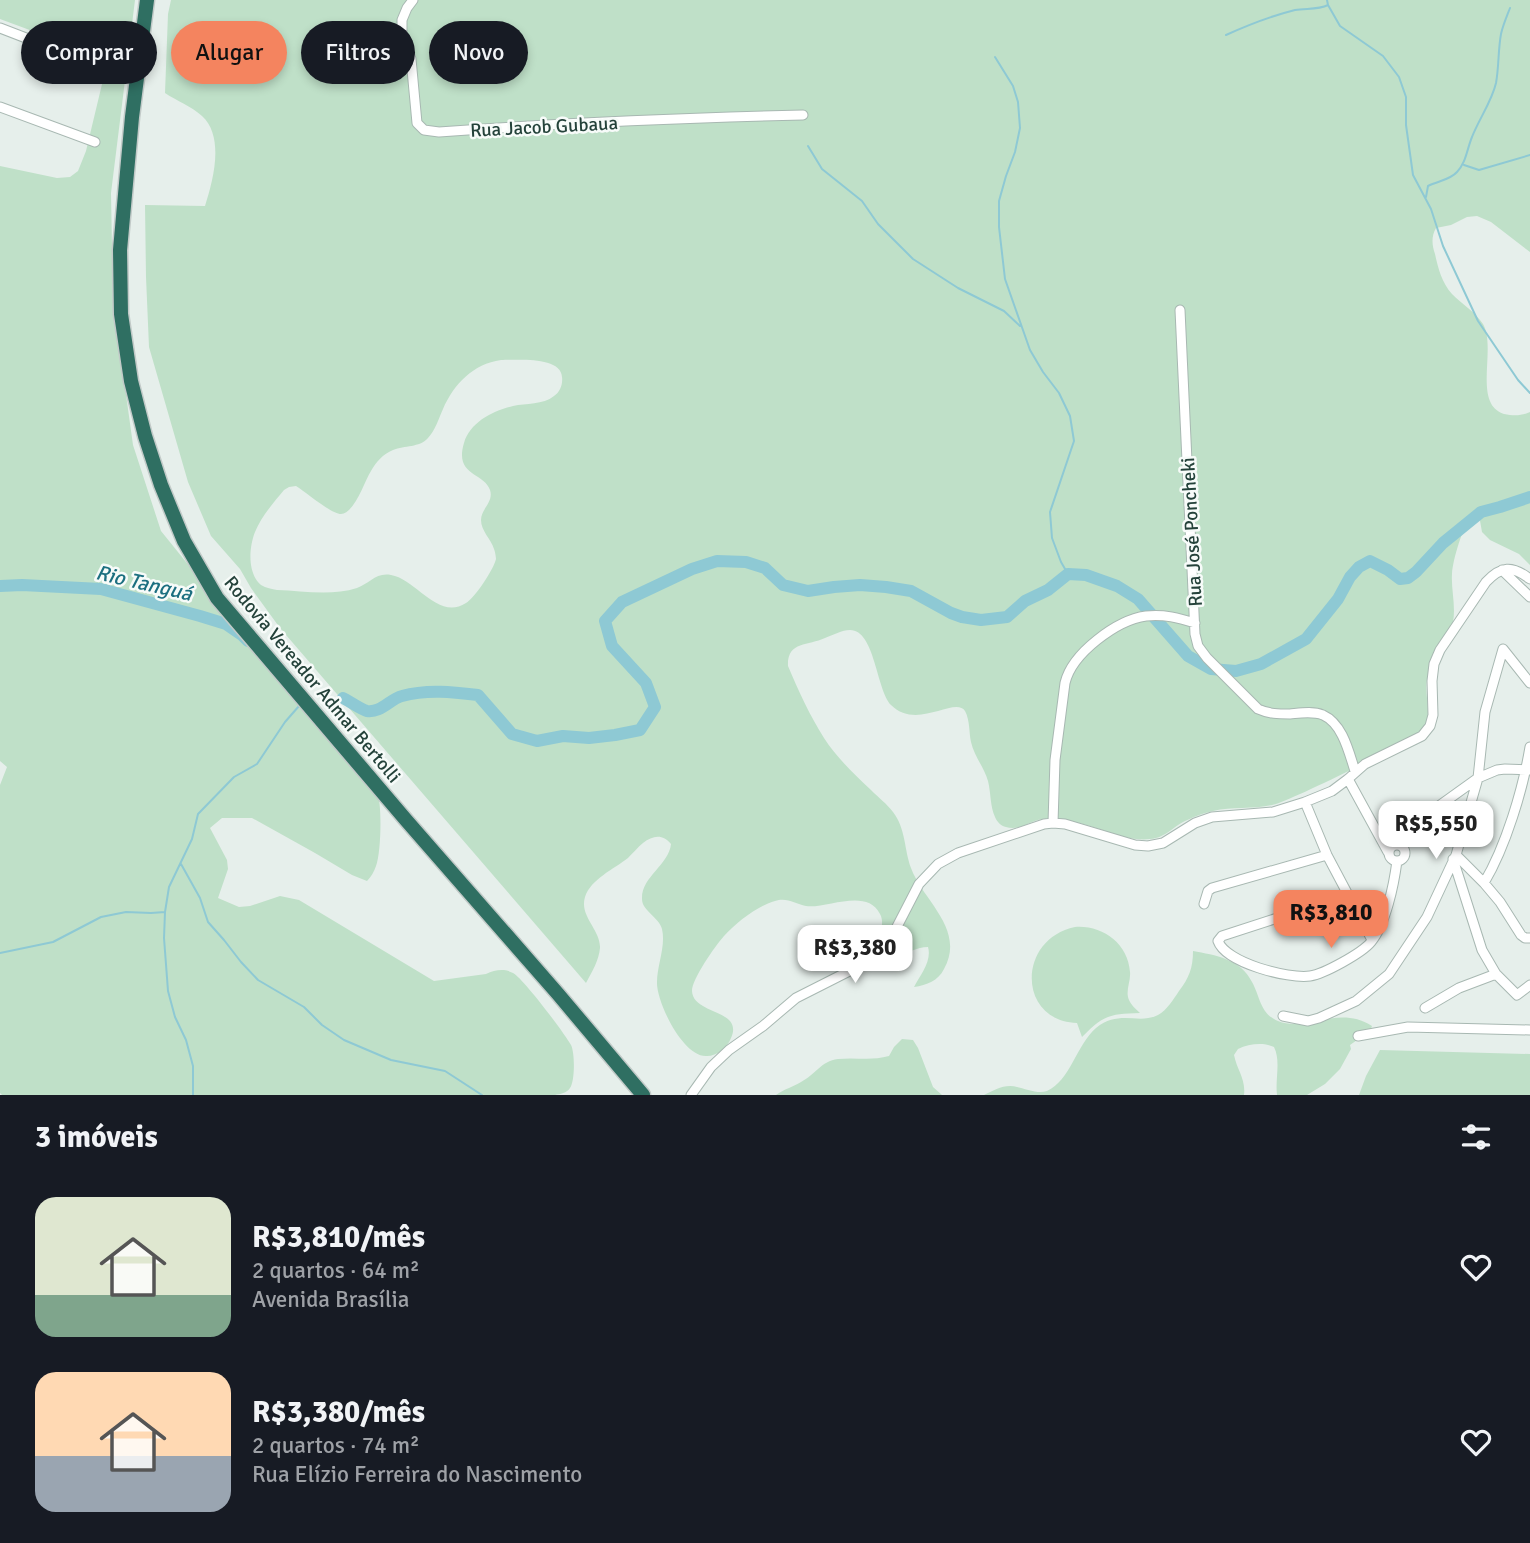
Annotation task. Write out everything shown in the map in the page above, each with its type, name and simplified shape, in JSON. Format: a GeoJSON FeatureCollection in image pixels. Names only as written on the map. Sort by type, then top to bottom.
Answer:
{"type":"FeatureCollection","features":[{"type":"Feature","properties":{"kind":"highway","name":"Rodovia Vereador Admar Bertolli"},"geometry":{"type":"LineString","coordinates":[[147,0],[132,117],[121,237],[121,314],[131,380],[145,436],[184,541],[217,598],[643,1095]]}},
{"type":"Feature","properties":{"kind":"street","name":"Rua Jacob Gubaua"},"geometry":{"type":"LineString","coordinates":[[413,0],[402,20],[402,33],[411,59],[417,123],[424,130],[439,132],[534,125],[803,114]]}},
{"type":"Feature","properties":{"kind":"street"},"geometry":{"type":"LineString","coordinates":[[0,28],[21,36]]}},
{"type":"Feature","properties":{"kind":"street"},"geometry":{"type":"LineString","coordinates":[[0,107],[95,142]]}},
{"type":"Feature","properties":{"kind":"street","name":"Rua José Poncheki"},"geometry":{"type":"LineString","coordinates":[[1054,822],[1055,760],[1065,683],[1071,667],[1094,640],[1142,616],[1174,616],[1195,623],[1180,310]]}},
{"type":"Feature","properties":{"kind":"street"},"geometry":{"type":"LineString","coordinates":[[691,1095],[720,1058],[796,998],[875,958],[886,948],[919,884],[937,864],[958,853],[1054,822],[1135,845],[1163,843],[1195,823],[1212,817],[1273,812],[1332,791],[1365,764],[1422,736],[1430,726],[1433,715],[1434,664],[1440,650],[1486,582],[1502,570],[1511,569],[1530,579]]}},
{"type":"Feature","properties":{"kind":"street"},"geometry":{"type":"LineString","coordinates":[[1502,570],[1530,597]]}},
{"type":"Feature","properties":{"kind":"street"},"geometry":{"type":"LineString","coordinates":[[1195,623],[1195,634],[1202,652],[1258,709],[1267,713],[1315,713],[1334,723],[1345,742],[1355,771]]}},
{"type":"Feature","properties":{"kind":"street"},"geometry":{"type":"LineString","coordinates":[[1283,1016],[1308,1021],[1319,1018],[1356,1001],[1389,974],[1427,917],[1455,857],[1478,778],[1485,712],[1503,649],[1530,683]]}},
{"type":"Feature","properties":{"kind":"street"},"geometry":{"type":"LineString","coordinates":[[1484,883],[1495,864],[1528,770],[1530,747]]}},
{"type":"Feature","properties":{"kind":"street"},"geometry":{"type":"LineString","coordinates":[[1399,845],[1425,816],[1478,778],[1497,770],[1528,770]]}},
{"type":"Feature","properties":{"kind":"street"},"geometry":{"type":"LineString","coordinates":[[1348,779],[1390,857],[1397,861]]}},
{"type":"Feature","properties":{"kind":"street"},"geometry":{"type":"LineString","coordinates":[[1305,802],[1327,855],[1372,940]]}},
{"type":"Feature","properties":{"kind":"street"},"geometry":{"type":"LineString","coordinates":[[1388,852],[1391,846],[1399,845],[1404,848],[1405,854],[1397,861]]}},
{"type":"Feature","properties":{"kind":"street"},"geometry":{"type":"LineString","coordinates":[[1203,904],[1212,888],[1327,855]]}},
{"type":"Feature","properties":{"kind":"street"},"geometry":{"type":"LineString","coordinates":[[1455,857],[1484,883],[1521,935],[1530,939]]}},
{"type":"Feature","properties":{"kind":"street"},"geometry":{"type":"LineString","coordinates":[[1455,857],[1482,950],[1496,974],[1517,995],[1530,985]]}},
{"type":"Feature","properties":{"kind":"street"},"geometry":{"type":"LineString","coordinates":[[1348,895],[1222,936],[1218,941],[1220,947],[1252,967],[1298,976],[1322,972],[1362,950],[1372,940],[1386,911],[1397,861]]}},
{"type":"Feature","properties":{"kind":"street"},"geometry":{"type":"LineString","coordinates":[[1425,1008],[1459,988],[1496,974]]}},
{"type":"Feature","properties":{"kind":"street"},"geometry":{"type":"LineString","coordinates":[[1358,1036],[1408,1027],[1530,1030]]}},
{"type":"Feature","properties":{"kind":"green space"},"geometry":{"type":"Polygon","coordinates":[[[0,0],[135,0],[132,21],[21,21],[21,27],[0,19],[0,0]]]}},
{"type":"Feature","properties":{"kind":"green space"},"geometry":{"type":"Polygon","coordinates":[[[171,0],[1530,0],[1530,252],[1491,222],[1477,216],[1436,228],[1432,241],[1439,270],[1446,285],[1483,324],[1487,334],[1487,387],[1494,408],[1504,414],[1530,412],[1530,565],[1519,554],[1490,540],[1482,532],[1479,515],[1476,512],[1471,514],[1453,567],[1453,622],[1445,644],[1429,672],[1426,691],[1427,721],[1418,734],[1330,780],[1276,804],[1209,812],[1183,822],[1159,837],[1145,839],[1134,839],[1055,819],[1042,819],[1015,828],[1002,826],[993,813],[988,781],[972,747],[965,711],[953,707],[912,715],[891,705],[865,639],[850,630],[795,648],[791,652],[788,666],[809,712],[834,752],[888,806],[897,819],[903,832],[911,868],[946,928],[950,941],[949,955],[939,977],[928,984],[914,987],[927,962],[928,947],[912,951],[883,967],[866,970],[864,968],[882,927],[880,914],[874,906],[856,900],[814,906],[783,900],[768,903],[748,915],[724,936],[696,979],[692,991],[694,999],[725,1017],[731,1022],[733,1029],[729,1042],[721,1051],[711,1056],[698,1054],[680,1038],[661,1002],[657,982],[663,942],[662,929],[642,899],[646,884],[665,858],[671,844],[661,837],[647,840],[588,891],[585,910],[600,948],[586,983],[280,628],[240,569],[211,536],[188,482],[149,347],[145,205],[205,206],[211,184],[215,147],[209,125],[202,116],[165,93],[171,0]],[[501,360],[473,371],[459,384],[448,400],[428,438],[383,456],[373,468],[355,503],[346,512],[341,514],[331,510],[296,486],[284,490],[264,515],[253,538],[251,567],[256,580],[267,588],[277,590],[338,592],[357,588],[377,577],[391,575],[446,607],[456,607],[470,600],[488,576],[496,559],[481,520],[490,498],[490,490],[487,484],[466,468],[462,454],[464,443],[471,429],[483,418],[513,406],[550,399],[558,392],[562,382],[560,370],[554,365],[537,361],[501,360]]]}},
{"type":"Feature","properties":{"kind":"green space"},"geometry":{"type":"Polygon","coordinates":[[[102,84],[125,84],[111,193],[113,301],[133,445],[161,531],[378,796],[378,860],[367,881],[252,818],[222,818],[210,828],[227,860],[228,869],[218,898],[239,907],[280,896],[299,900],[434,981],[500,970],[513,973],[534,995],[571,1045],[574,1073],[569,1090],[555,1095],[0,1093],[0,785],[7,767],[0,761],[0,166],[57,178],[70,177],[78,171],[86,151],[102,84]]]}},
{"type":"Feature","properties":{"kind":"green space"},"geometry":{"type":"Polygon","coordinates":[[[1075,927],[1095,929],[1119,944],[1130,972],[1128,997],[1140,1013],[1108,1017],[1082,1037],[1077,1023],[1057,1019],[1043,1009],[1035,995],[1032,979],[1034,962],[1042,947],[1056,934],[1075,927]]]}},
{"type":"Feature","properties":{"kind":"green space"},"geometry":{"type":"Polygon","coordinates":[[[1193,951],[1227,959],[1241,968],[1252,982],[1267,1014],[1278,1021],[1300,1024],[1347,1018],[1372,1026],[1370,1031],[1350,1045],[1351,1049],[1340,1069],[1325,1084],[1307,1095],[1277,1095],[1276,1052],[1274,1047],[1261,1044],[1238,1049],[1234,1055],[1243,1079],[1244,1095],[984,1095],[1010,1086],[1038,1092],[1047,1091],[1062,1079],[1096,1028],[1113,1019],[1151,1018],[1161,1013],[1188,977],[1193,951]]]}},
{"type":"Feature","properties":{"kind":"green space"},"geometry":{"type":"Polygon","coordinates":[[[902,1039],[913,1040],[933,1087],[942,1095],[776,1095],[806,1079],[832,1060],[889,1056],[902,1039]]]}},
{"type":"Feature","properties":{"kind":"green space"},"geometry":{"type":"Polygon","coordinates":[[[1380,1050],[1530,1054],[1530,1095],[1359,1095],[1380,1050]]]}},
{"type":"Feature","properties":{"kind":"waterway"},"geometry":{"type":"LineString","coordinates":[[1327,0],[1340,26],[1383,56],[1399,77],[1406,97],[1406,125],[1413,175],[1431,209],[1443,246],[1478,321],[1518,380],[1530,393]]}},
{"type":"Feature","properties":{"kind":"waterway"},"geometry":{"type":"LineString","coordinates":[[1226,35],[1286,12],[1328,5]]}},
{"type":"Feature","properties":{"kind":"waterway"},"geometry":{"type":"LineString","coordinates":[[1426,197],[1428,186],[1454,175],[1464,160],[1494,90],[1501,34],[1510,8]]}},
{"type":"Feature","properties":{"kind":"waterway"},"geometry":{"type":"LineString","coordinates":[[995,57],[1013,86],[1018,102],[1020,128],[999,201],[1005,279],[1030,350],[1059,393],[1070,416],[1074,441],[1050,512],[1052,538],[1068,574]]}},
{"type":"Feature","properties":{"kind":"waterway"},"geometry":{"type":"LineString","coordinates":[[808,146],[822,169],[862,201],[878,224],[913,259],[958,288],[1004,311],[1020,326]]}},
{"type":"Feature","properties":{"kind":"waterway"},"geometry":{"type":"LineString","coordinates":[[1464,165],[1479,170],[1530,155]]}},
{"type":"Feature","properties":{"kind":"waterway","name":"Rio Tanguá"},"geometry":{"type":"LineString","coordinates":[[343,698],[372,711],[398,698],[421,692],[478,695],[512,734],[537,741],[563,736],[589,738],[640,730],[655,707],[646,683],[612,646],[605,621],[622,602],[692,569],[717,561],[746,562],[765,568],[783,585],[808,591],[860,585],[911,591],[951,613],[981,620],[1007,617],[1025,601],[1048,590],[1068,574],[1086,575],[1117,586],[1138,599],[1188,656],[1211,669],[1236,671],[1261,664],[1306,639],[1359,567],[1370,561],[1400,579],[1408,578],[1443,543],[1481,512],[1530,497]]}},
{"type":"Feature","properties":{"kind":"waterway","name":"Rio Tanguá"},"geometry":{"type":"LineString","coordinates":[[0,586],[101,589],[226,624],[248,641]]}},
{"type":"Feature","properties":{"kind":"waterway"},"geometry":{"type":"LineString","coordinates":[[193,1095],[193,1066],[168,991],[164,938],[169,887],[192,839],[198,814],[234,777],[257,764],[299,706]]}},
{"type":"Feature","properties":{"kind":"waterway"},"geometry":{"type":"LineString","coordinates":[[181,864],[200,898],[208,922],[258,980],[304,1007],[322,1025],[344,1040],[391,1060],[445,1071],[482,1095]]}},
{"type":"Feature","properties":{"kind":"waterway"},"geometry":{"type":"LineString","coordinates":[[0,953],[53,942],[101,917],[126,912],[165,912]]}}]}
